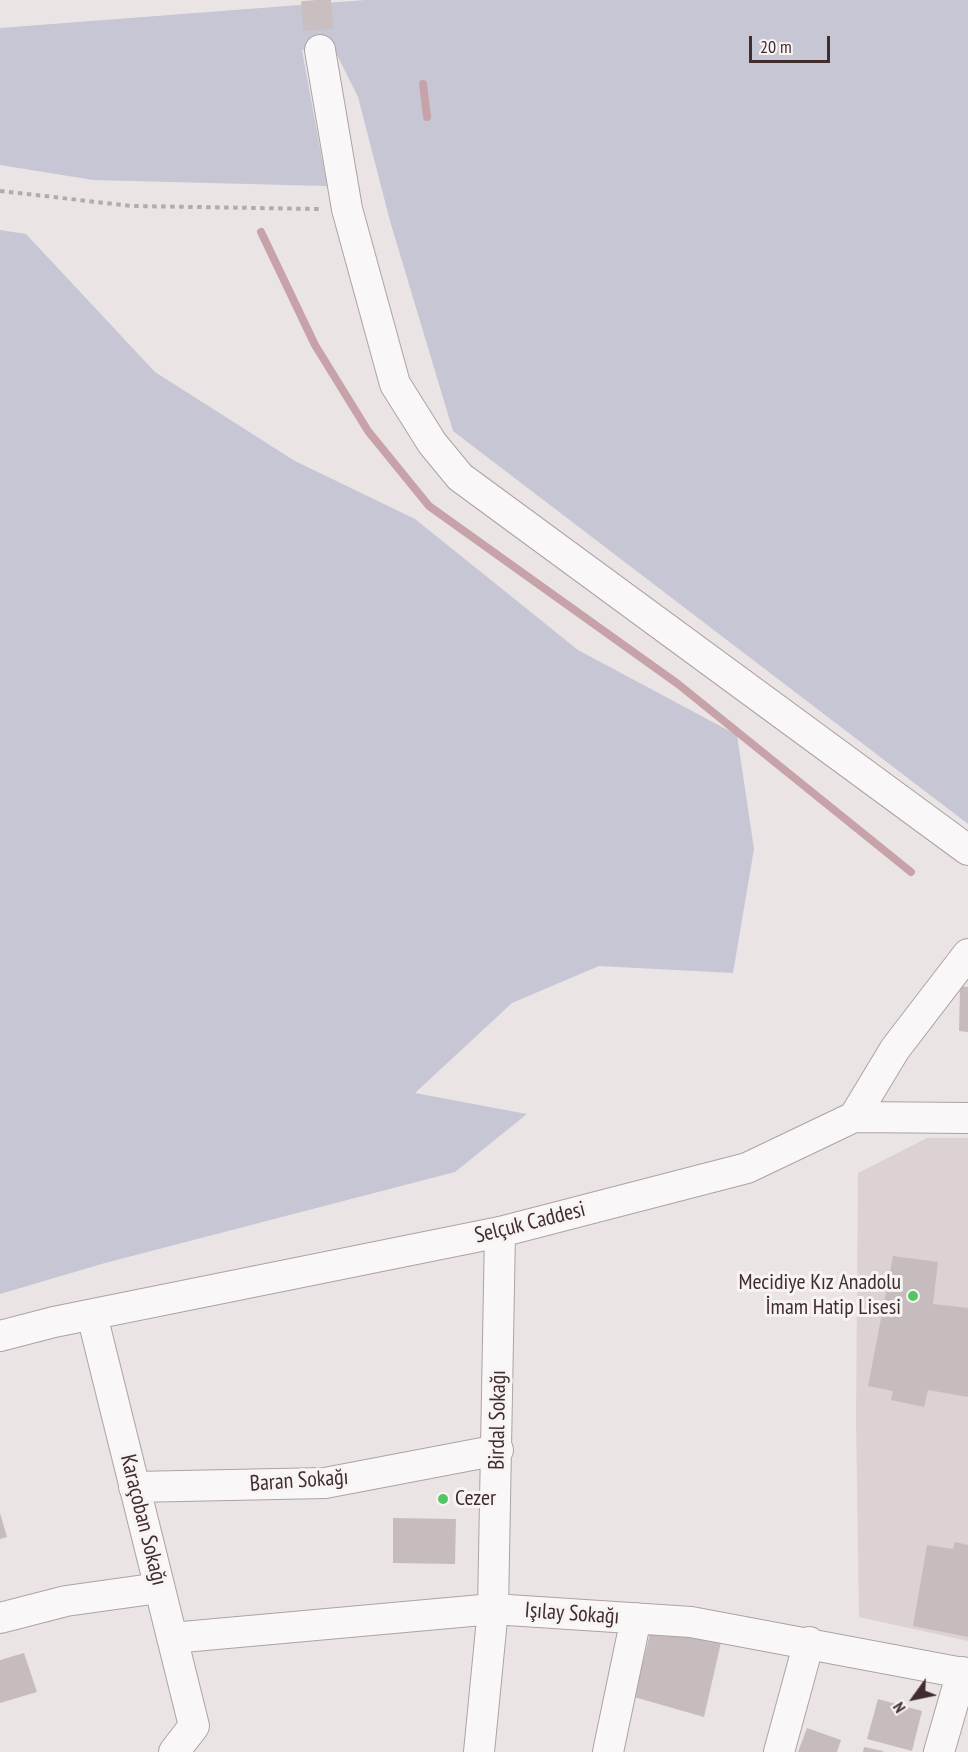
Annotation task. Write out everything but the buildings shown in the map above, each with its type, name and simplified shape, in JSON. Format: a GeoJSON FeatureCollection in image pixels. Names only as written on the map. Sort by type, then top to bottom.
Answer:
{"type":"FeatureCollection","features":[{"type":"Feature","properties":{"kind":"street"},"geometry":{"type":"LineString","coordinates":[[320,50],[347,209],[395,384],[432,443],[460,477],[968,850]]}},
{"type":"Feature","properties":{"kind":"street"},"geometry":{"type":"LineString","coordinates":[[854,1117],[895,1049],[968,954]]}},
{"type":"Feature","properties":{"kind":"street"},"geometry":{"type":"LineString","coordinates":[[854,1117],[968,1118]]}},
{"type":"Feature","properties":{"kind":"street","name":"Selçuk Caddesi"},"geometry":{"type":"LineString","coordinates":[[0,1336],[92,1315],[500,1232],[747,1168],[854,1117]]}},
{"type":"Feature","properties":{"kind":"street","name":"Birdal Sokağı"},"geometry":{"type":"LineString","coordinates":[[479,1752],[493,1609],[498,1450],[500,1232]]}},
{"type":"Feature","properties":{"kind":"street","name":"Karaçoban Sokağı"},"geometry":{"type":"LineString","coordinates":[[92,1315],[194,1726],[174,1752]]}},
{"type":"Feature","properties":{"kind":"street","name":"Baran Sokağı"},"geometry":{"type":"LineString","coordinates":[[134,1486],[325,1483],[498,1450]]}},
{"type":"Feature","properties":{"kind":"street"},"geometry":{"type":"LineString","coordinates":[[0,1618],[66,1601],[159,1588]]}},
{"type":"Feature","properties":{"kind":"street","name":"Işılay Sokağı"},"geometry":{"type":"LineString","coordinates":[[172,1638],[493,1609],[691,1622],[809,1642],[965,1673]]}},
{"type":"Feature","properties":{"kind":"street"},"geometry":{"type":"LineString","coordinates":[[608,1752],[636,1618]]}},
{"type":"Feature","properties":{"kind":"street"},"geometry":{"type":"LineString","coordinates":[[779,1752],[809,1642]]}},
{"type":"Feature","properties":{"kind":"street"},"geometry":{"type":"LineString","coordinates":[[939,1752],[965,1673]]}},
{"type":"Feature","properties":{"kind":"path"},"geometry":{"type":"LineString","coordinates":[[0,191],[132,206],[347,209]]}},
{"type":"Feature","properties":{"kind":"shaded area"},"geometry":{"type":"Polygon","coordinates":[[[365,0],[968,0],[968,824],[453,431],[390,221],[358,97],[335,51],[302,50],[327,186],[93,180],[0,165],[0,28],[365,0]]]}},
{"type":"Feature","properties":{"kind":"shaded area"},"geometry":{"type":"Polygon","coordinates":[[[0,230],[26,234],[155,372],[295,461],[415,519],[578,650],[737,735],[754,849],[733,973],[599,966],[512,1003],[415,1093],[527,1114],[455,1172],[105,1263],[0,1294],[0,230]]]}},
{"type":"Feature","properties":{"kind":"shaded area"},"geometry":{"type":"Polygon","coordinates":[[[927,1138],[968,1138],[968,1641],[859,1617],[856,1419],[858,1173],[927,1138]]]}},
{"type":"Feature","properties":{"kind":"waterway"},"geometry":{"type":"LineString","coordinates":[[423,84],[427,117]]}},
{"type":"Feature","properties":{"kind":"waterway"},"geometry":{"type":"LineString","coordinates":[[261,232],[315,345],[368,431],[429,506],[678,684],[911,872]]}},
{"type":"Feature","properties":{"kind":"tunnel"},"geometry":{"type":"LineString","coordinates":[[316,0],[320,50]]}},
{"type":"Feature","properties":{"kind":"place","name":"Mecidiye Kız Anadolu İmam Hatip Lisesi"},"geometry":{"type":"Point","coordinates":[913,1296]}},
{"type":"Feature","properties":{"kind":"place","name":"Cezer"},"geometry":{"type":"Point","coordinates":[443,1499]}}]}
